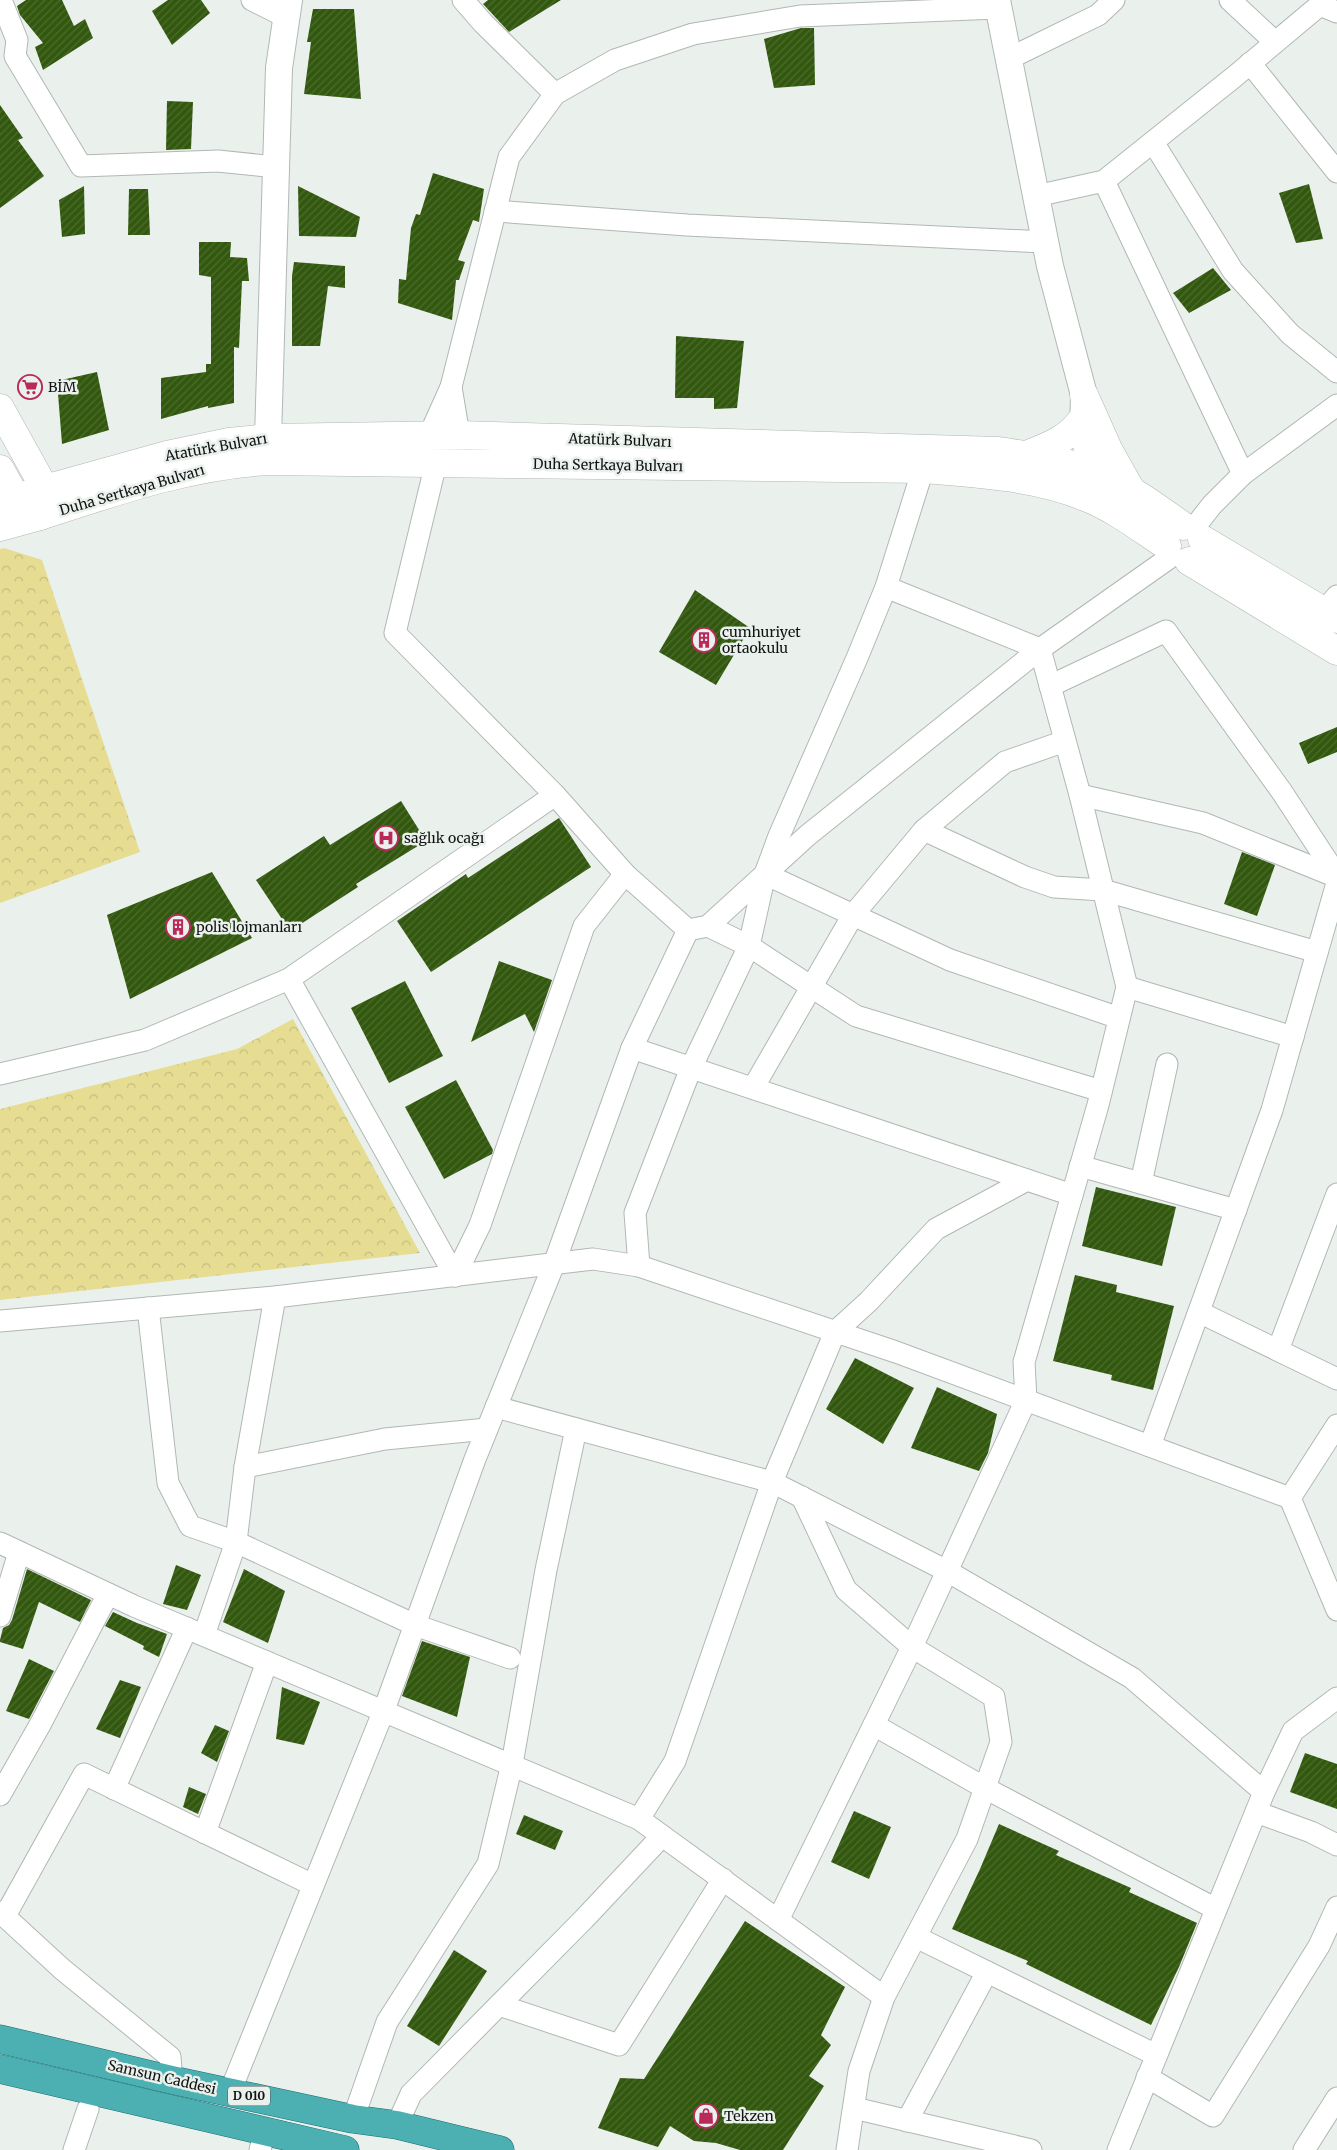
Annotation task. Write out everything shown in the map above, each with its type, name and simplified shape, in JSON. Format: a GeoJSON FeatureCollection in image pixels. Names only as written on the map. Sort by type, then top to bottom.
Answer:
{"type":"FeatureCollection","features":[{"type":"Feature","properties":{"kind":"highway"},"geometry":{"type":"LineString","coordinates":[[0,2020],[115,2048],[172,2080]]}},
{"type":"Feature","properties":{"kind":"highway","name":"Samsun Caddesi"},"geometry":{"type":"LineString","coordinates":[[0,2039],[172,2080],[354,2119],[396,2125],[500,2150]]}},
{"type":"Feature","properties":{"kind":"highway","name":"D 010"},"geometry":{"type":"LineString","coordinates":[[0,2069],[172,2109],[262,2140],[345,2150]]}},
{"type":"Feature","properties":{"kind":"highway"},"geometry":{"type":"LineString","coordinates":[[0,2087],[88,2109],[172,2109]]}},
{"type":"Feature","properties":{"kind":"main road"},"geometry":{"type":"LineString","coordinates":[[1026,455],[1065,437],[1075,429],[1083,406]]}},
{"type":"Feature","properties":{"kind":"main road"},"geometry":{"type":"LineString","coordinates":[[1083,406],[1131,490]]}},
{"type":"Feature","properties":{"kind":"main road"},"geometry":{"type":"LineString","coordinates":[[0,408],[45,488],[44,508],[40,516],[8,501],[0,469]]}},
{"type":"Feature","properties":{"kind":"main road","name":"Atatürk Bulvarı"},"geometry":{"type":"LineString","coordinates":[[8,501],[45,488],[167,455],[229,442],[268,449],[459,435],[998,451],[1026,455],[1090,470],[1131,490],[1185,543]]}},
{"type":"Feature","properties":{"kind":"main road"},"geometry":{"type":"LineString","coordinates":[[436,463],[459,435]]}},
{"type":"Feature","properties":{"kind":"main road"},"geometry":{"type":"LineString","coordinates":[[429,436],[436,463]]}},
{"type":"Feature","properties":{"kind":"main road","name":"Duha Sertkaya Bulvarı"},"geometry":{"type":"LineString","coordinates":[[0,527],[174,476],[205,469],[268,449],[436,463],[923,469],[1031,482],[1066,490],[1333,609]]}},
{"type":"Feature","properties":{"kind":"main road","name":"Duha Sertkaya Bulvarı"},"geometry":{"type":"LineString","coordinates":[[1185,543],[1337,651]]}},
{"type":"Feature","properties":{"kind":"street"},"geometry":{"type":"LineString","coordinates":[[1,0],[17,40],[15,56],[81,166],[218,161],[276,167]]}},
{"type":"Feature","properties":{"kind":"street"},"geometry":{"type":"LineString","coordinates":[[252,0],[287,9],[279,68],[268,449]]}},
{"type":"Feature","properties":{"kind":"street"},"geometry":{"type":"LineString","coordinates":[[464,0],[483,23],[556,94]]}},
{"type":"Feature","properties":{"kind":"street"},"geometry":{"type":"LineString","coordinates":[[1008,60],[1098,15],[1114,0]]}},
{"type":"Feature","properties":{"kind":"street"},"geometry":{"type":"LineString","coordinates":[[1230,0],[1276,42]]}},
{"type":"Feature","properties":{"kind":"street"},"geometry":{"type":"LineString","coordinates":[[429,436],[451,387],[509,157],[556,94],[615,60],[694,34],[796,8],[997,4],[1045,242],[1083,406],[1085,447],[1099,504]]}},
{"type":"Feature","properties":{"kind":"street"},"geometry":{"type":"LineString","coordinates":[[1036,196],[1104,181],[1320,5],[1337,12]]}},
{"type":"Feature","properties":{"kind":"street"},"geometry":{"type":"LineString","coordinates":[[1250,63],[1337,172]]}},
{"type":"Feature","properties":{"kind":"street"},"geometry":{"type":"LineString","coordinates":[[1153,142],[1233,271],[1290,334],[1337,372]]}},
{"type":"Feature","properties":{"kind":"street"},"geometry":{"type":"LineString","coordinates":[[1104,181],[1243,474]]}},
{"type":"Feature","properties":{"kind":"street"},"geometry":{"type":"LineString","coordinates":[[495,211],[687,225],[1045,242]]}},
{"type":"Feature","properties":{"kind":"street"},"geometry":{"type":"LineString","coordinates":[[451,387],[459,435]]}},
{"type":"Feature","properties":{"kind":"street"},"geometry":{"type":"LineString","coordinates":[[230,2092],[384,1710],[487,1428],[554,1264],[632,1048],[698,928],[765,874],[808,835],[1040,649],[1185,543],[1212,505],[1243,474],[1337,405]]}},
{"type":"Feature","properties":{"kind":"street"},"geometry":{"type":"LineString","coordinates":[[436,463],[395,633],[555,796],[625,874],[698,928],[749,946],[856,1016],[1102,1091]]}},
{"type":"Feature","properties":{"kind":"street"},"geometry":{"type":"LineString","coordinates":[[639,1266],[635,1213],[690,1068],[749,946],[765,874],[779,836],[886,587],[923,469]]}},
{"type":"Feature","properties":{"kind":"street"},"geometry":{"type":"LineString","coordinates":[[886,587],[1040,649]]}},
{"type":"Feature","properties":{"kind":"street"},"geometry":{"type":"LineString","coordinates":[[1050,686],[1166,631],[1282,792],[1337,877]]}},
{"type":"Feature","properties":{"kind":"street"},"geometry":{"type":"LineString","coordinates":[[778,1920],[912,1648],[1026,1400],[1024,1362],[1102,1091],[1127,987],[1080,795],[1040,649]]}},
{"type":"Feature","properties":{"kind":"street"},"geometry":{"type":"LineString","coordinates":[[753,1088],[853,914],[924,830],[1006,762],[1065,741]]}},
{"type":"Feature","properties":{"kind":"street"},"geometry":{"type":"LineString","coordinates":[[1080,795],[1203,823],[1337,877]]}},
{"type":"Feature","properties":{"kind":"street"},"geometry":{"type":"LineString","coordinates":[[0,1074],[146,1040],[289,979],[555,796]]}},
{"type":"Feature","properties":{"kind":"street"},"geometry":{"type":"LineString","coordinates":[[924,830],[1025,876],[1054,887],[1103,890],[1317,952]]}},
{"type":"Feature","properties":{"kind":"street"},"geometry":{"type":"LineString","coordinates":[[455,1276],[480,1224],[584,926],[625,874]]}},
{"type":"Feature","properties":{"kind":"street"},"geometry":{"type":"LineString","coordinates":[[765,874],[950,960],[1119,1018]]}},
{"type":"Feature","properties":{"kind":"street"},"geometry":{"type":"LineString","coordinates":[[1150,1446],[1272,1110],[1337,883]]}},
{"type":"Feature","properties":{"kind":"street"},"geometry":{"type":"LineString","coordinates":[[289,979],[455,1276]]}},
{"type":"Feature","properties":{"kind":"street"},"geometry":{"type":"LineString","coordinates":[[1127,987],[1293,1037]]}},
{"type":"Feature","properties":{"kind":"street"},"geometry":{"type":"LineString","coordinates":[[632,1048],[1072,1195]]}},
{"type":"Feature","properties":{"kind":"street"},"geometry":{"type":"LineString","coordinates":[[1141,1183],[1167,1064]]}},
{"type":"Feature","properties":{"kind":"street"},"geometry":{"type":"LineString","coordinates":[[1080,1166],[1236,1210]]}},
{"type":"Feature","properties":{"kind":"street"},"geometry":{"type":"LineString","coordinates":[[639,1819],[675,1761],[772,1482],[835,1332],[869,1301],[936,1229],[1027,1180]]}},
{"type":"Feature","properties":{"kind":"street"},"geometry":{"type":"LineString","coordinates":[[1278,1350],[1337,1194]]}},
{"type":"Feature","properties":{"kind":"street"},"geometry":{"type":"LineString","coordinates":[[0,1321],[276,1297],[593,1259],[639,1266],[835,1332],[1026,1400],[1290,1498],[1337,1610]]}},
{"type":"Feature","properties":{"kind":"street"},"geometry":{"type":"LineString","coordinates":[[114,1789],[195,1632],[236,1542],[245,1467],[276,1297]]}},
{"type":"Feature","properties":{"kind":"street"},"geometry":{"type":"LineString","coordinates":[[148,1308],[168,1483],[190,1526],[236,1542],[415,1625],[510,1658]]}},
{"type":"Feature","properties":{"kind":"street"},"geometry":{"type":"LineString","coordinates":[[1199,1312],[1337,1379]]}},
{"type":"Feature","properties":{"kind":"street"},"geometry":{"type":"LineString","coordinates":[[496,1407],[772,1482],[802,1497],[947,1571],[1132,1678],[1264,1792]]}},
{"type":"Feature","properties":{"kind":"street"},"geometry":{"type":"LineString","coordinates":[[1290,1498],[1337,1425]]}},
{"type":"Feature","properties":{"kind":"street"},"geometry":{"type":"LineString","coordinates":[[245,1467],[385,1439],[487,1428]]}},
{"type":"Feature","properties":{"kind":"street"},"geometry":{"type":"LineString","coordinates":[[354,2119],[386,2022],[488,1864],[512,1764],[546,1570],[576,1429]]}},
{"type":"Feature","properties":{"kind":"street"},"geometry":{"type":"LineString","coordinates":[[802,1497],[846,1590],[912,1648],[994,1697],[1001,1742],[967,1839],[884,1997],[860,2071],[847,2150]]}},
{"type":"Feature","properties":{"kind":"street"},"geometry":{"type":"LineString","coordinates":[[0,1543],[108,1594],[195,1632],[639,1819],[884,1997]]}},
{"type":"Feature","properties":{"kind":"street"},"geometry":{"type":"LineString","coordinates":[[0,1616],[19,1552]]}},
{"type":"Feature","properties":{"kind":"street"},"geometry":{"type":"LineString","coordinates":[[0,1795],[42,1723],[108,1594]]}},
{"type":"Feature","properties":{"kind":"street"},"geometry":{"type":"LineString","coordinates":[[205,1833],[267,1662]]}},
{"type":"Feature","properties":{"kind":"street"},"geometry":{"type":"LineString","coordinates":[[1118,2150],[1264,1792],[1293,1731],[1337,1698]]}},
{"type":"Feature","properties":{"kind":"street"},"geometry":{"type":"LineString","coordinates":[[874,1726],[985,1788],[1216,1909]]}},
{"type":"Feature","properties":{"kind":"street"},"geometry":{"type":"LineString","coordinates":[[172,2080],[170,2057],[62,1969],[2,1914],[84,1774],[313,1885]]}},
{"type":"Feature","properties":{"kind":"street"},"geometry":{"type":"LineString","coordinates":[[1256,1812],[1311,1832],[1337,1845]]}},
{"type":"Feature","properties":{"kind":"street"},"geometry":{"type":"LineString","coordinates":[[396,2125],[411,2094],[584,1919],[662,1836]]}},
{"type":"Feature","properties":{"kind":"street"},"geometry":{"type":"LineString","coordinates":[[499,2005],[619,2045],[723,1880]]}},
{"type":"Feature","properties":{"kind":"street"},"geometry":{"type":"LineString","coordinates":[[1147,2077],[1213,2116],[1319,1946],[1337,1907]]}},
{"type":"Feature","properties":{"kind":"street"},"geometry":{"type":"LineString","coordinates":[[916,1937],[1156,2055]]}},
{"type":"Feature","properties":{"kind":"street"},"geometry":{"type":"LineString","coordinates":[[907,2120],[987,1972]]}},
{"type":"Feature","properties":{"kind":"street"},"geometry":{"type":"LineString","coordinates":[[1304,2150],[1337,2098]]}},
{"type":"Feature","properties":{"kind":"street"},"geometry":{"type":"LineString","coordinates":[[854,2108],[1031,2150]]}},
{"type":"Feature","properties":{"kind":"street"},"geometry":{"type":"LineString","coordinates":[[74,2150],[88,2109]]}},
{"type":"Feature","properties":{"kind":"green space"},"geometry":{"type":"Polygon","coordinates":[[[4,548],[42,560],[140,852],[0,903],[0,549],[4,548]]]}},
{"type":"Feature","properties":{"kind":"green space"},"geometry":{"type":"Polygon","coordinates":[[[293,1019],[420,1253],[0,1300],[0,1109],[237,1049],[293,1019]]]}},
{"type":"Feature","properties":{"kind":"building"},"geometry":{"type":"Polygon","coordinates":[[[26,0],[62,0],[74,26],[85,19],[93,38],[43,70],[35,47],[43,43],[20,15],[17,6],[26,0]]]}},
{"type":"Feature","properties":{"kind":"building"},"geometry":{"type":"Polygon","coordinates":[[[168,0],[201,0],[210,13],[172,45],[152,11],[168,0]]]}},
{"type":"Feature","properties":{"kind":"building"},"geometry":{"type":"Polygon","coordinates":[[[488,0],[561,0],[509,32],[483,4],[488,0]]]}},
{"type":"Feature","properties":{"kind":"building"},"geometry":{"type":"Polygon","coordinates":[[[313,9],[354,9],[361,99],[304,94],[311,42],[307,42],[313,9]]]}},
{"type":"Feature","properties":{"kind":"building"},"geometry":{"type":"Polygon","coordinates":[[[801,28],[814,28],[815,85],[774,88],[764,39],[801,28]]]}},
{"type":"Feature","properties":{"kind":"building"},"geometry":{"type":"Polygon","coordinates":[[[167,101],[193,102],[191,149],[166,150],[167,101]]]}},
{"type":"Feature","properties":{"kind":"building"},"geometry":{"type":"Polygon","coordinates":[[[0,105],[23,138],[18,140],[44,176],[0,208],[0,105]]]}},
{"type":"Feature","properties":{"kind":"building"},"geometry":{"type":"Polygon","coordinates":[[[433,173],[484,189],[479,222],[473,220],[458,260],[465,262],[459,280],[456,280],[452,320],[398,303],[399,279],[406,280],[411,228],[416,214],[420,215],[433,173]]]}},
{"type":"Feature","properties":{"kind":"building"},"geometry":{"type":"Polygon","coordinates":[[[1309,184],[1323,239],[1296,243],[1279,193],[1309,184]]]}},
{"type":"Feature","properties":{"kind":"building"},"geometry":{"type":"Polygon","coordinates":[[[84,186],[85,234],[62,237],[59,200],[84,186]]]}},
{"type":"Feature","properties":{"kind":"building"},"geometry":{"type":"Polygon","coordinates":[[[298,186],[360,217],[356,237],[299,236],[298,186]]]}},
{"type":"Feature","properties":{"kind":"building"},"geometry":{"type":"Polygon","coordinates":[[[129,189],[148,189],[150,235],[128,235],[129,189]]]}},
{"type":"Feature","properties":{"kind":"building"},"geometry":{"type":"Polygon","coordinates":[[[199,242],[231,242],[230,257],[247,258],[249,281],[242,281],[239,348],[234,347],[234,403],[208,408],[208,406],[161,419],[161,378],[206,372],[206,364],[211,364],[211,277],[199,275],[199,242]]]}},
{"type":"Feature","properties":{"kind":"building"},"geometry":{"type":"Polygon","coordinates":[[[294,262],[345,266],[345,288],[328,286],[320,346],[292,346],[292,276],[294,262]]]}},
{"type":"Feature","properties":{"kind":"building"},"geometry":{"type":"Polygon","coordinates":[[[1213,268],[1231,290],[1189,313],[1173,293],[1213,268]]]}},
{"type":"Feature","properties":{"kind":"building"},"geometry":{"type":"Polygon","coordinates":[[[676,336],[744,341],[737,408],[714,409],[714,398],[675,398],[676,336]]]}},
{"type":"Feature","properties":{"kind":"building"},"geometry":{"type":"Polygon","coordinates":[[[97,372],[109,430],[62,444],[57,381],[97,372]]]}},
{"type":"Feature","properties":{"kind":"building","name":"cumhuriyet ortaokulu"},"geometry":{"type":"Polygon","coordinates":[[[695,590],[750,628],[716,685],[659,652],[695,590]]]}},
{"type":"Feature","properties":{"kind":"building"},"geometry":{"type":"Polygon","coordinates":[[[1337,727],[1337,752],[1308,764],[1299,743],[1337,727]]]}},
{"type":"Feature","properties":{"kind":"building"},"geometry":{"type":"Polygon","coordinates":[[[401,801],[426,841],[356,884],[358,887],[290,931],[256,880],[324,836],[330,845],[401,801]]]}},
{"type":"Feature","properties":{"kind":"building"},"geometry":{"type":"Polygon","coordinates":[[[559,818],[591,867],[431,972],[397,921],[466,874],[468,878],[559,818]]]}},
{"type":"Feature","properties":{"kind":"building"},"geometry":{"type":"Polygon","coordinates":[[[1242,852],[1275,865],[1257,916],[1224,904],[1242,852]]]}},
{"type":"Feature","properties":{"kind":"building","name":"polis lojmanları"},"geometry":{"type":"Polygon","coordinates":[[[212,872],[252,938],[130,999],[107,915],[212,872]]]}},
{"type":"Feature","properties":{"kind":"building"},"geometry":{"type":"Polygon","coordinates":[[[499,961],[552,980],[534,1032],[525,1014],[471,1042],[499,961]]]}},
{"type":"Feature","properties":{"kind":"building"},"geometry":{"type":"Polygon","coordinates":[[[405,981],[443,1056],[389,1083],[351,1008],[405,981]]]}},
{"type":"Feature","properties":{"kind":"building"},"geometry":{"type":"Polygon","coordinates":[[[456,1080],[493,1150],[492,1154],[444,1179],[405,1107],[456,1080]]]}},
{"type":"Feature","properties":{"kind":"building"},"geometry":{"type":"Polygon","coordinates":[[[1096,1187],[1176,1207],[1162,1266],[1082,1246],[1096,1187]]]}},
{"type":"Feature","properties":{"kind":"building"},"geometry":{"type":"Polygon","coordinates":[[[1075,1275],[1117,1285],[1116,1292],[1174,1306],[1153,1390],[1111,1380],[1112,1375],[1053,1361],[1075,1275]]]}},
{"type":"Feature","properties":{"kind":"building"},"geometry":{"type":"Polygon","coordinates":[[[855,1358],[914,1388],[883,1444],[826,1409],[855,1358]]]}},
{"type":"Feature","properties":{"kind":"building"},"geometry":{"type":"Polygon","coordinates":[[[937,1387],[997,1414],[988,1453],[979,1471],[911,1448],[937,1387]]]}},
{"type":"Feature","properties":{"kind":"building"},"geometry":{"type":"Polygon","coordinates":[[[176,1565],[201,1575],[187,1610],[163,1604],[176,1565]]]}},
{"type":"Feature","properties":{"kind":"building"},"geometry":{"type":"Polygon","coordinates":[[[27,1569],[91,1600],[80,1622],[39,1602],[23,1649],[0,1642],[0,1640],[3,1628],[9,1625],[12,1620],[27,1569]]]}},
{"type":"Feature","properties":{"kind":"building"},"geometry":{"type":"Polygon","coordinates":[[[244,1569],[285,1591],[268,1643],[223,1622],[244,1569]]]}},
{"type":"Feature","properties":{"kind":"building"},"geometry":{"type":"Polygon","coordinates":[[[113,1612],[167,1634],[159,1657],[143,1649],[144,1646],[105,1626],[113,1612]]]}},
{"type":"Feature","properties":{"kind":"building"},"geometry":{"type":"Polygon","coordinates":[[[422,1641],[470,1657],[457,1717],[402,1696],[422,1641]]]}},
{"type":"Feature","properties":{"kind":"building"},"geometry":{"type":"Polygon","coordinates":[[[29,1659],[54,1671],[29,1719],[6,1711],[29,1659]]]}},
{"type":"Feature","properties":{"kind":"building"},"geometry":{"type":"Polygon","coordinates":[[[120,1680],[141,1687],[120,1738],[96,1729],[120,1680]]]}},
{"type":"Feature","properties":{"kind":"building"},"geometry":{"type":"Polygon","coordinates":[[[282,1687],[320,1702],[304,1745],[276,1739],[282,1687]]]}},
{"type":"Feature","properties":{"kind":"building"},"geometry":{"type":"Polygon","coordinates":[[[215,1725],[229,1731],[217,1762],[201,1753],[215,1725]]]}},
{"type":"Feature","properties":{"kind":"building"},"geometry":{"type":"Polygon","coordinates":[[[1305,1753],[1337,1764],[1337,1809],[1290,1792],[1305,1753]]]}},
{"type":"Feature","properties":{"kind":"building"},"geometry":{"type":"Polygon","coordinates":[[[189,1787],[206,1794],[198,1814],[183,1807],[189,1787]]]}},
{"type":"Feature","properties":{"kind":"building"},"geometry":{"type":"Polygon","coordinates":[[[854,1811],[891,1827],[869,1879],[831,1862],[854,1811]]]}},
{"type":"Feature","properties":{"kind":"building"},"geometry":{"type":"Polygon","coordinates":[[[524,1815],[563,1831],[555,1850],[516,1834],[524,1815]]]}},
{"type":"Feature","properties":{"kind":"building"},"geometry":{"type":"Polygon","coordinates":[[[999,1824],[1059,1851],[1056,1855],[1131,1888],[1129,1892],[1197,1923],[1179,1967],[1151,2025],[1026,1964],[1028,1961],[952,1929],[999,1824]]]}},
{"type":"Feature","properties":{"kind":"building"},"geometry":{"type":"Polygon","coordinates":[[[745,1921],[845,1987],[821,2035],[831,2045],[809,2076],[824,2086],[783,2150],[740,2150],[716,2143],[694,2141],[670,2126],[658,2147],[598,2128],[620,2078],[644,2079],[745,1921]]]}},
{"type":"Feature","properties":{"kind":"building"},"geometry":{"type":"Polygon","coordinates":[[[454,1950],[487,1971],[439,2046],[407,2026],[454,1950]]]}},
{"type":"Feature","properties":{"kind":"place","name":"BİM"},"geometry":{"type":"Point","coordinates":[30,387]}},
{"type":"Feature","properties":{"kind":"place","name":"cumhuriyet ortaokulu"},"geometry":{"type":"Point","coordinates":[704,640]}},
{"type":"Feature","properties":{"kind":"place","name":"sağlık ocağı"},"geometry":{"type":"Point","coordinates":[386,838]}},
{"type":"Feature","properties":{"kind":"place","name":"polis lojmanları"},"geometry":{"type":"Point","coordinates":[178,927]}},
{"type":"Feature","properties":{"kind":"place","name":"Tekzen"},"geometry":{"type":"Point","coordinates":[706,2116]}}]}
